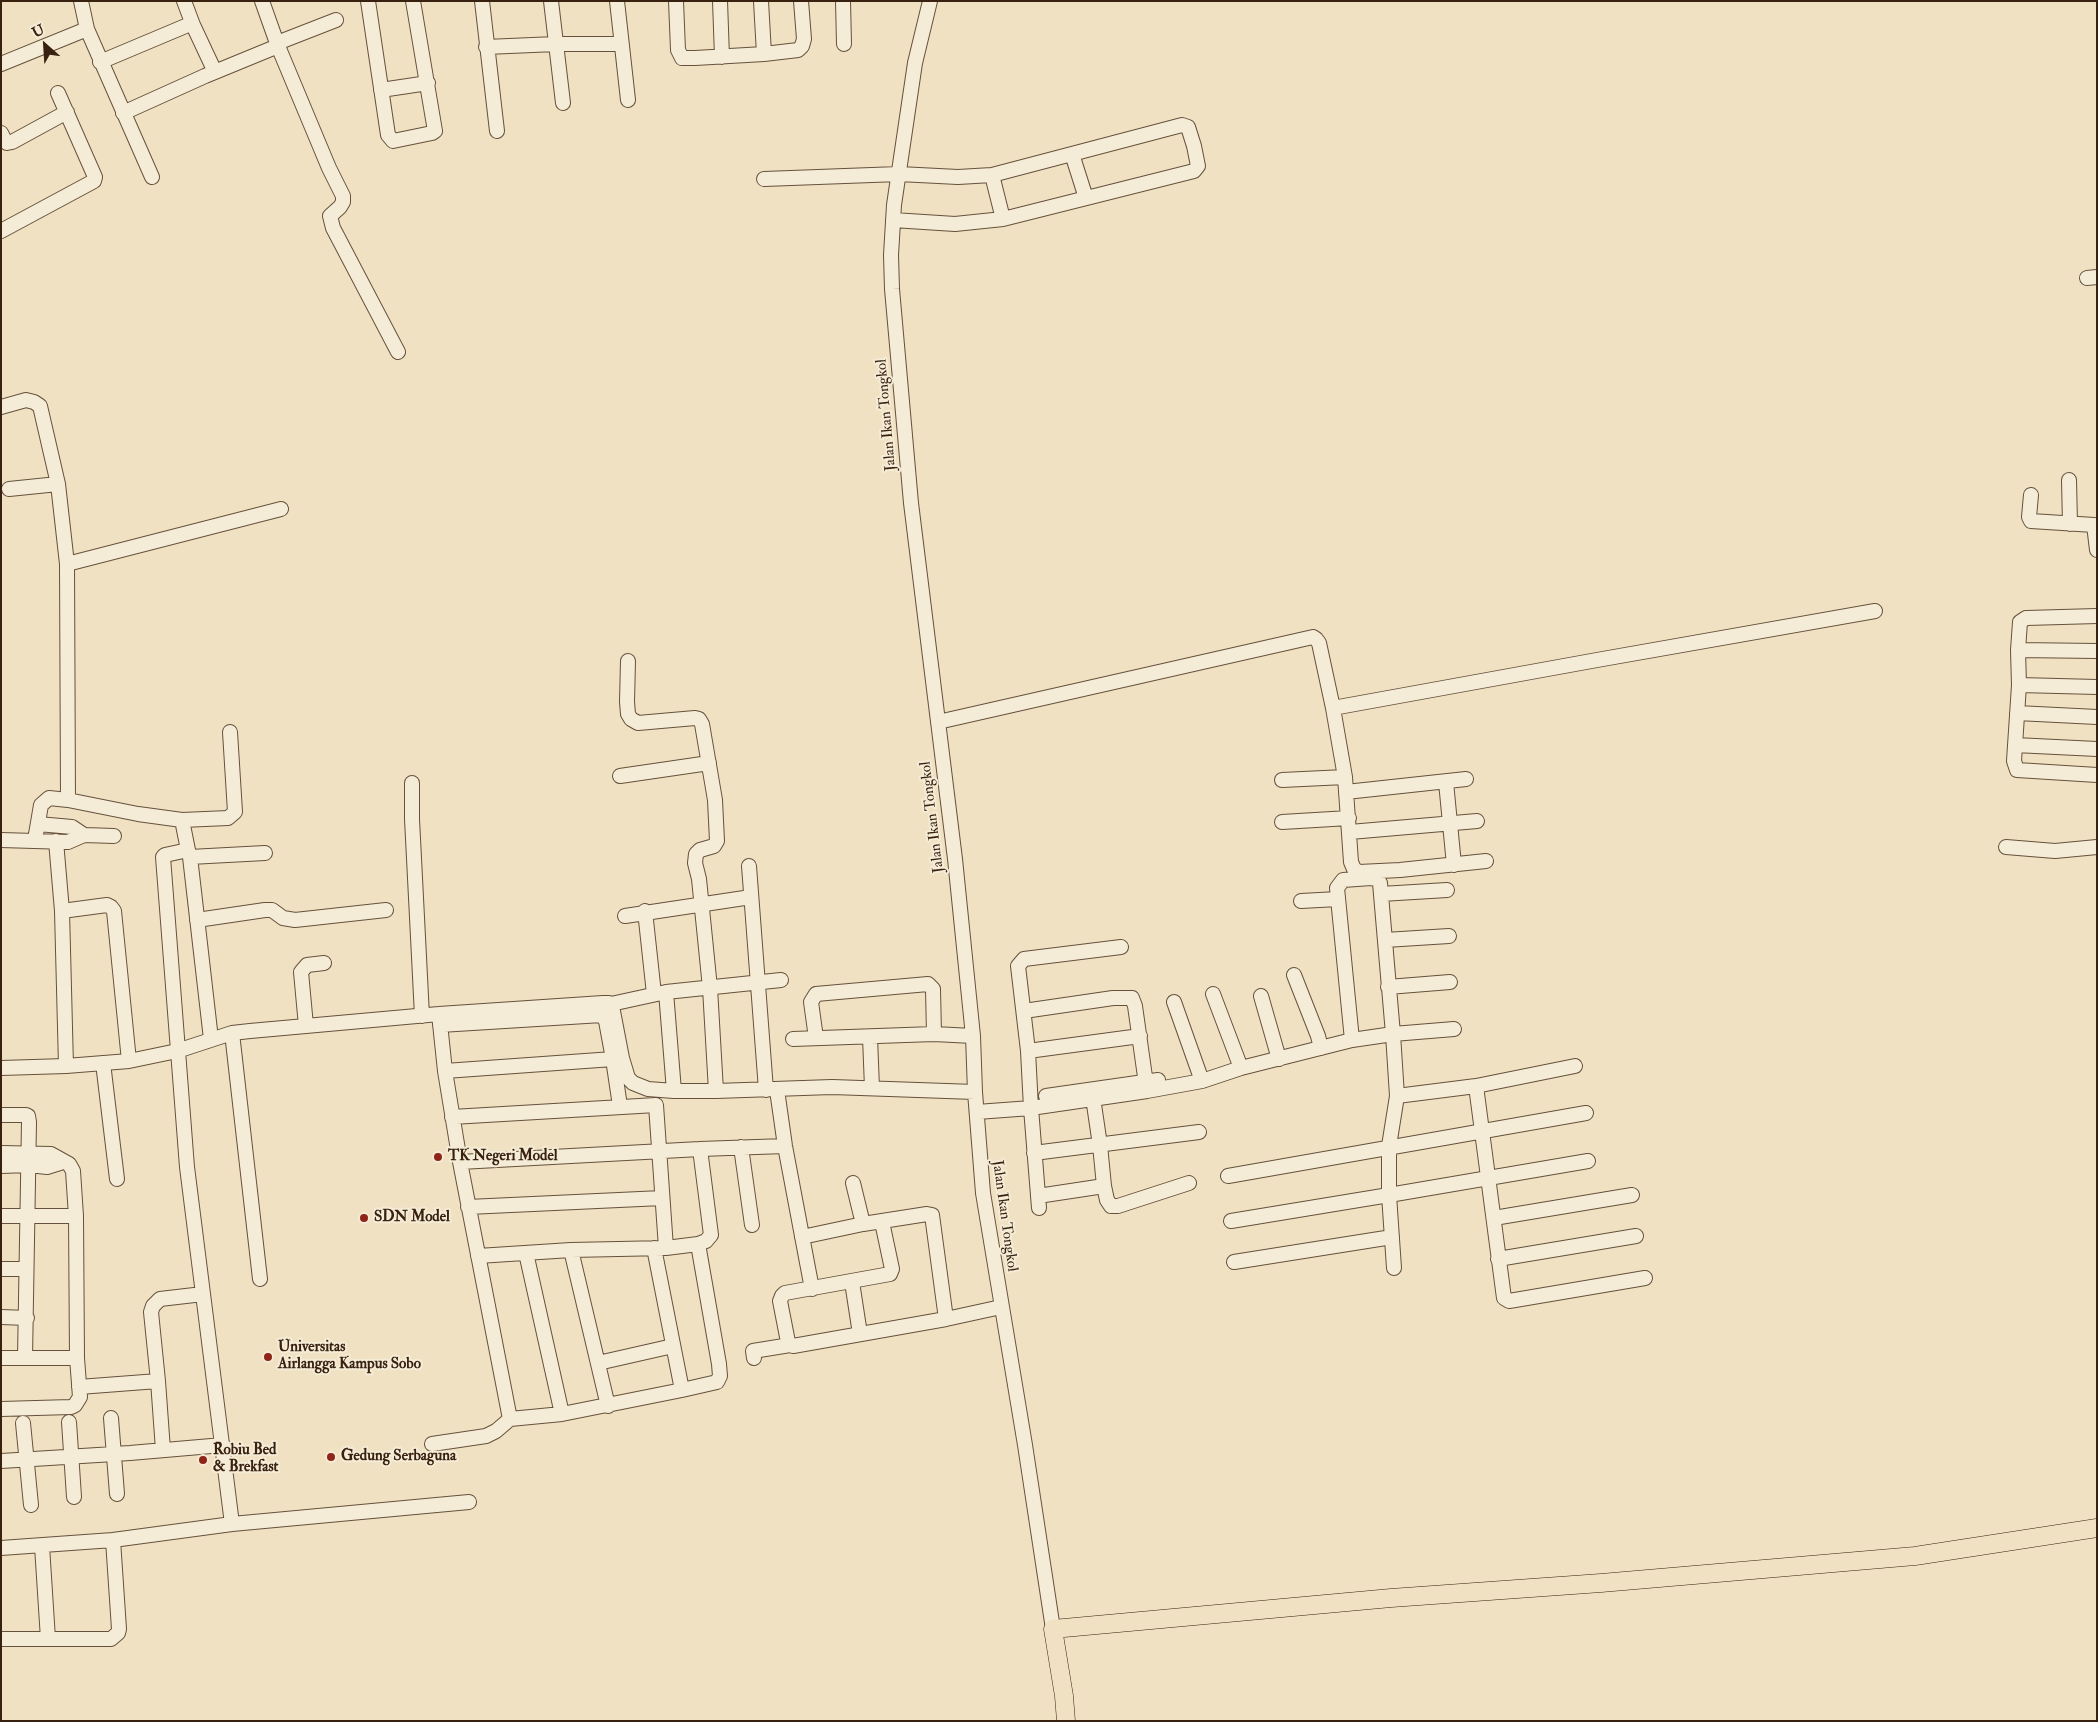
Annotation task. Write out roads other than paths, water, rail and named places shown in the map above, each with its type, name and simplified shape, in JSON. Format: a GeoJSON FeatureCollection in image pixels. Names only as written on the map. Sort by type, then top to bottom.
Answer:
{"type":"FeatureCollection","features":[{"type":"Feature","properties":{"kind":"main road"},"geometry":{"type":"LineString","coordinates":[[1066,1721],[1064,1696],[1052,1629],[1391,1598],[1602,1584],[1916,1556],[2097,1528]]}},
{"type":"Feature","properties":{"kind":"street"},"geometry":{"type":"LineString","coordinates":[[81,1],[87,29],[100,62],[152,177]]}},
{"type":"Feature","properties":{"kind":"street"},"geometry":{"type":"LineString","coordinates":[[184,1],[215,72]]}},
{"type":"Feature","properties":{"kind":"street"},"geometry":{"type":"LineString","coordinates":[[262,1],[277,44],[329,168],[343,196],[343,202],[340,207],[330,216],[332,228],[398,352]]}},
{"type":"Feature","properties":{"kind":"street"},"geometry":{"type":"LineString","coordinates":[[368,1],[388,135],[393,141],[435,131],[413,1]]}},
{"type":"Feature","properties":{"kind":"street"},"geometry":{"type":"LineString","coordinates":[[482,1],[497,131]]}},
{"type":"Feature","properties":{"kind":"street"},"geometry":{"type":"LineString","coordinates":[[551,1],[563,103]]}},
{"type":"Feature","properties":{"kind":"street"},"geometry":{"type":"LineString","coordinates":[[617,1],[628,100]]}},
{"type":"Feature","properties":{"kind":"street"},"geometry":{"type":"LineString","coordinates":[[676,1],[678,50],[682,58],[722,57],[798,50],[802,46],[804,39],[801,1]]}},
{"type":"Feature","properties":{"kind":"street"},"geometry":{"type":"LineString","coordinates":[[720,1],[722,57]]}},
{"type":"Feature","properties":{"kind":"street"},"geometry":{"type":"LineString","coordinates":[[761,1],[764,54]]}},
{"type":"Feature","properties":{"kind":"street"},"geometry":{"type":"LineString","coordinates":[[843,1],[844,44]]}},
{"type":"Feature","properties":{"kind":"street","name":"Jalan Ikan Tongkol"},"geometry":{"type":"LineString","coordinates":[[930,1],[915,63],[893,220],[891,270],[899,382],[911,502],[955,859],[973,1036],[983,1193],[1025,1445],[1052,1629]]}},
{"type":"Feature","properties":{"kind":"street"},"geometry":{"type":"LineString","coordinates":[[123,114],[277,44],[336,20]]}},
{"type":"Feature","properties":{"kind":"street"},"geometry":{"type":"LineString","coordinates":[[100,62],[188,25],[193,25]]}},
{"type":"Feature","properties":{"kind":"street"},"geometry":{"type":"LineString","coordinates":[[1,64],[87,29]]}},
{"type":"Feature","properties":{"kind":"street"},"geometry":{"type":"LineString","coordinates":[[486,47],[622,44]]}},
{"type":"Feature","properties":{"kind":"street"},"geometry":{"type":"LineString","coordinates":[[382,90],[428,83]]}},
{"type":"Feature","properties":{"kind":"street"},"geometry":{"type":"LineString","coordinates":[[1,231],[94,181],[95,177],[58,93]]}},
{"type":"Feature","properties":{"kind":"street"},"geometry":{"type":"LineString","coordinates":[[3,141],[12,142],[67,112]]}},
{"type":"Feature","properties":{"kind":"street"},"geometry":{"type":"LineString","coordinates":[[764,179],[899,174],[958,177],[992,176],[1182,124],[1188,127],[1191,132],[1198,166],[1194,171],[1003,219],[955,224],[893,220]]}},
{"type":"Feature","properties":{"kind":"street"},"geometry":{"type":"LineString","coordinates":[[1072,154],[1086,198]]}},
{"type":"Feature","properties":{"kind":"street"},"geometry":{"type":"LineString","coordinates":[[992,176],[1003,219]]}},
{"type":"Feature","properties":{"kind":"street"},"geometry":{"type":"LineString","coordinates":[[1,406],[26,400],[40,406],[58,484],[67,564],[68,800]]}},
{"type":"Feature","properties":{"kind":"street"},"geometry":{"type":"LineString","coordinates":[[2069,480],[2070,524]]}},
{"type":"Feature","properties":{"kind":"street"},"geometry":{"type":"LineString","coordinates":[[9,489],[58,484]]}},
{"type":"Feature","properties":{"kind":"street"},"geometry":{"type":"LineString","coordinates":[[2031,495],[2029,517],[2031,521],[2094,525],[2097,550]]}},
{"type":"Feature","properties":{"kind":"street"},"geometry":{"type":"LineString","coordinates":[[67,564],[281,509]]}},
{"type":"Feature","properties":{"kind":"street"},"geometry":{"type":"LineString","coordinates":[[1333,708],[1875,611]]}},
{"type":"Feature","properties":{"kind":"street"},"geometry":{"type":"LineString","coordinates":[[2097,616],[2089,618],[2024,619],[2019,625],[2019,685],[2014,761],[2017,770],[2097,775]]}},
{"type":"Feature","properties":{"kind":"street"},"geometry":{"type":"LineString","coordinates":[[938,722],[1313,637],[1319,643],[1333,708],[1345,777],[1350,825],[1351,862],[1356,872],[1486,861]]}},
{"type":"Feature","properties":{"kind":"street"},"geometry":{"type":"LineString","coordinates":[[2018,650],[2097,651]]}},
{"type":"Feature","properties":{"kind":"street"},"geometry":{"type":"LineString","coordinates":[[628,661],[627,702],[628,714],[631,719],[638,723],[695,718],[699,719],[702,724],[715,800],[717,840],[714,846],[700,850],[696,854],[695,863],[702,904],[710,988],[716,1091]]}},
{"type":"Feature","properties":{"kind":"street"},"geometry":{"type":"LineString","coordinates":[[2019,685],[2097,687]]}},
{"type":"Feature","properties":{"kind":"street"},"geometry":{"type":"LineString","coordinates":[[2017,713],[2097,717]]}},
{"type":"Feature","properties":{"kind":"street"},"geometry":{"type":"LineString","coordinates":[[35,840],[41,805],[46,799],[68,800],[138,814],[182,820],[216,820],[234,815],[230,732]]}},
{"type":"Feature","properties":{"kind":"street"},"geometry":{"type":"LineString","coordinates":[[2015,745],[2097,749]]}},
{"type":"Feature","properties":{"kind":"street"},"geometry":{"type":"LineString","coordinates":[[620,776],[709,763]]}},
{"type":"Feature","properties":{"kind":"street"},"geometry":{"type":"LineString","coordinates":[[1282,780],[1345,777]]}},
{"type":"Feature","properties":{"kind":"street"},"geometry":{"type":"LineString","coordinates":[[1346,792],[1466,779]]}},
{"type":"Feature","properties":{"kind":"street"},"geometry":{"type":"LineString","coordinates":[[1446,782],[1454,865]]}},
{"type":"Feature","properties":{"kind":"street"},"geometry":{"type":"LineString","coordinates":[[412,783],[412,818],[422,1016]]}},
{"type":"Feature","properties":{"kind":"street"},"geometry":{"type":"LineString","coordinates":[[182,820],[189,854],[211,1039]]}},
{"type":"Feature","properties":{"kind":"street"},"geometry":{"type":"LineString","coordinates":[[1282,822],[1350,825],[1477,821]]}},
{"type":"Feature","properties":{"kind":"street"},"geometry":{"type":"LineString","coordinates":[[38,824],[72,827],[84,835],[114,836]]}},
{"type":"Feature","properties":{"kind":"street"},"geometry":{"type":"LineString","coordinates":[[1,840],[76,840],[84,835]]}},
{"type":"Feature","properties":{"kind":"street"},"geometry":{"type":"LineString","coordinates":[[56,841],[62,911],[66,1066]]}},
{"type":"Feature","properties":{"kind":"street"},"geometry":{"type":"LineString","coordinates":[[2006,847],[2056,851],[2097,847]]}},
{"type":"Feature","properties":{"kind":"street"},"geometry":{"type":"LineString","coordinates":[[232,1524],[187,1166],[163,857],[165,854],[265,853]]}},
{"type":"Feature","properties":{"kind":"street"},"geometry":{"type":"LineString","coordinates":[[749,866],[758,983],[772,1090],[812,1289]]}},
{"type":"Feature","properties":{"kind":"street"},"geometry":{"type":"LineString","coordinates":[[1352,1040],[1337,888],[1343,880],[1354,878],[1377,879],[1380,883],[1397,1096],[1390,1146],[1389,1195],[1394,1268]]}},
{"type":"Feature","properties":{"kind":"street"},"geometry":{"type":"LineString","coordinates":[[1381,894],[1447,890]]}},
{"type":"Feature","properties":{"kind":"street"},"geometry":{"type":"LineString","coordinates":[[625,916],[645,911],[751,898]]}},
{"type":"Feature","properties":{"kind":"street"},"geometry":{"type":"LineString","coordinates":[[1301,901],[1338,899]]}},
{"type":"Feature","properties":{"kind":"street"},"geometry":{"type":"LineString","coordinates":[[62,911],[107,905],[114,911],[129,1060]]}},
{"type":"Feature","properties":{"kind":"street"},"geometry":{"type":"LineString","coordinates":[[197,920],[265,910],[272,910],[283,918],[295,920],[386,910]]}},
{"type":"Feature","properties":{"kind":"street"},"geometry":{"type":"LineString","coordinates":[[645,911],[660,993],[674,1091]]}},
{"type":"Feature","properties":{"kind":"street"},"geometry":{"type":"LineString","coordinates":[[1385,940],[1449,936]]}},
{"type":"Feature","properties":{"kind":"street"},"geometry":{"type":"LineString","coordinates":[[1104,1186],[1038,1202],[1030,1104],[1028,1051],[1018,966],[1020,961],[1024,959],[1120,946]]}},
{"type":"Feature","properties":{"kind":"street"},"geometry":{"type":"LineString","coordinates":[[306,1026],[301,972],[307,965],[324,963]]}},
{"type":"Feature","properties":{"kind":"street"},"geometry":{"type":"LineString","coordinates":[[1294,975],[1318,1036],[1320,1048]]}},
{"type":"Feature","properties":{"kind":"street"},"geometry":{"type":"LineString","coordinates":[[439,1019],[603,1003],[611,1004],[660,993],[781,980]]}},
{"type":"Feature","properties":{"kind":"street"},"geometry":{"type":"LineString","coordinates":[[1388,987],[1450,982]]}},
{"type":"Feature","properties":{"kind":"street"},"geometry":{"type":"LineString","coordinates":[[816,1038],[811,1002],[816,994],[928,984],[933,989],[934,1034]]}},
{"type":"Feature","properties":{"kind":"street"},"geometry":{"type":"LineString","coordinates":[[1213,994],[1241,1068]]}},
{"type":"Feature","properties":{"kind":"street"},"geometry":{"type":"LineString","coordinates":[[1024,1011],[1129,996],[1134,1000],[1136,1006],[1147,1087]]}},
{"type":"Feature","properties":{"kind":"street"},"geometry":{"type":"LineString","coordinates":[[1261,996],[1279,1059]]}},
{"type":"Feature","properties":{"kind":"street"},"geometry":{"type":"LineString","coordinates":[[1174,1002],[1205,1078]]}},
{"type":"Feature","properties":{"kind":"street"},"geometry":{"type":"LineString","coordinates":[[611,1004],[628,1078],[639,1086],[674,1091],[832,1087],[872,1088],[976,1103],[1030,1104],[1147,1087],[1205,1078],[1352,1040],[1393,1034],[1454,1029]]}},
{"type":"Feature","properties":{"kind":"street"},"geometry":{"type":"LineString","coordinates":[[1,1068],[66,1066],[129,1060],[177,1051],[232,1033],[306,1026],[422,1016],[439,1019],[602,1015],[606,1022],[620,1106]]}},
{"type":"Feature","properties":{"kind":"street"},"geometry":{"type":"LineString","coordinates":[[439,1019],[452,1117],[510,1419]]}},
{"type":"Feature","properties":{"kind":"street"},"geometry":{"type":"LineString","coordinates":[[232,1033],[260,1278]]}},
{"type":"Feature","properties":{"kind":"street"},"geometry":{"type":"LineString","coordinates":[[793,1039],[934,1034],[973,1036]]}},
{"type":"Feature","properties":{"kind":"street"},"geometry":{"type":"LineString","coordinates":[[1028,1051],[1140,1036]]}},
{"type":"Feature","properties":{"kind":"street"},"geometry":{"type":"LineString","coordinates":[[870,1037],[872,1088]]}},
{"type":"Feature","properties":{"kind":"street"},"geometry":{"type":"LineString","coordinates":[[445,1070],[613,1059]]}},
{"type":"Feature","properties":{"kind":"street"},"geometry":{"type":"LineString","coordinates":[[102,1062],[117,1179]]}},
{"type":"Feature","properties":{"kind":"street"},"geometry":{"type":"LineString","coordinates":[[1397,1096],[1476,1086],[1574,1066]]}},
{"type":"Feature","properties":{"kind":"street"},"geometry":{"type":"LineString","coordinates":[[1476,1086],[1504,1298],[1509,1301],[1645,1278]]}},
{"type":"Feature","properties":{"kind":"street"},"geometry":{"type":"LineString","coordinates":[[1092,1094],[1104,1186],[1109,1203],[1114,1207],[1189,1183]]}},
{"type":"Feature","properties":{"kind":"street"},"geometry":{"type":"LineString","coordinates":[[452,1117],[656,1105],[662,1198],[660,1248],[673,1346],[682,1390]]}},
{"type":"Feature","properties":{"kind":"street"},"geometry":{"type":"LineString","coordinates":[[1228,1176],[1586,1113]]}},
{"type":"Feature","properties":{"kind":"street"},"geometry":{"type":"LineString","coordinates":[[1,1115],[28,1116],[29,1159],[26,1215],[27,1318],[25,1358]]}},
{"type":"Feature","properties":{"kind":"street"},"geometry":{"type":"LineString","coordinates":[[1034,1153],[1199,1132]]}},
{"type":"Feature","properties":{"kind":"street"},"geometry":{"type":"LineString","coordinates":[[460,1162],[784,1146]]}},
{"type":"Feature","properties":{"kind":"street"},"geometry":{"type":"LineString","coordinates":[[741,1147],[752,1225]]}},
{"type":"Feature","properties":{"kind":"street"},"geometry":{"type":"LineString","coordinates":[[478,1256],[571,1250],[660,1248],[698,1244],[706,1241],[711,1235],[700,1149]]}},
{"type":"Feature","properties":{"kind":"street"},"geometry":{"type":"LineString","coordinates":[[1,1153],[29,1159],[47,1167],[63,1162],[69,1164],[73,1171],[76,1216],[77,1358],[80,1397],[78,1402],[71,1407],[1,1409]]}},
{"type":"Feature","properties":{"kind":"street"},"geometry":{"type":"LineString","coordinates":[[1,1166],[29,1159]]}},
{"type":"Feature","properties":{"kind":"street"},"geometry":{"type":"LineString","coordinates":[[1231,1221],[1389,1195],[1489,1176],[1588,1161]]}},
{"type":"Feature","properties":{"kind":"street"},"geometry":{"type":"LineString","coordinates":[[853,1184],[863,1224]]}},
{"type":"Feature","properties":{"kind":"street"},"geometry":{"type":"LineString","coordinates":[[1494,1218],[1632,1195]]}},
{"type":"Feature","properties":{"kind":"street"},"geometry":{"type":"LineString","coordinates":[[468,1207],[662,1198]]}},
{"type":"Feature","properties":{"kind":"street"},"geometry":{"type":"LineString","coordinates":[[802,1237],[863,1224],[927,1214],[933,1217],[946,1319]]}},
{"type":"Feature","properties":{"kind":"street"},"geometry":{"type":"LineString","coordinates":[[1,1216],[76,1216]]}},
{"type":"Feature","properties":{"kind":"street"},"geometry":{"type":"LineString","coordinates":[[790,1345],[780,1301],[785,1293],[888,1276],[892,1272],[882,1222]]}},
{"type":"Feature","properties":{"kind":"street"},"geometry":{"type":"LineString","coordinates":[[1498,1260],[1636,1236]]}},
{"type":"Feature","properties":{"kind":"street"},"geometry":{"type":"LineString","coordinates":[[1234,1262],[1392,1237]]}},
{"type":"Feature","properties":{"kind":"street"},"geometry":{"type":"LineString","coordinates":[[432,1444],[486,1436],[496,1431],[510,1419],[562,1414],[608,1406],[715,1382],[720,1376],[698,1244]]}},
{"type":"Feature","properties":{"kind":"street"},"geometry":{"type":"LineString","coordinates":[[571,1250],[608,1406]]}},
{"type":"Feature","properties":{"kind":"street"},"geometry":{"type":"LineString","coordinates":[[526,1253],[562,1414]]}},
{"type":"Feature","properties":{"kind":"street"},"geometry":{"type":"LineString","coordinates":[[1,1269],[26,1269]]}},
{"type":"Feature","properties":{"kind":"street"},"geometry":{"type":"LineString","coordinates":[[852,1282],[860,1334]]}},
{"type":"Feature","properties":{"kind":"street"},"geometry":{"type":"LineString","coordinates":[[163,1450],[151,1312],[153,1306],[160,1300],[203,1294]]}},
{"type":"Feature","properties":{"kind":"street"},"geometry":{"type":"LineString","coordinates":[[754,1358],[752,1351],[946,1319],[1001,1307]]}},
{"type":"Feature","properties":{"kind":"street"},"geometry":{"type":"LineString","coordinates":[[1,1318],[27,1318]]}},
{"type":"Feature","properties":{"kind":"street"},"geometry":{"type":"LineString","coordinates":[[598,1363],[673,1346]]}},
{"type":"Feature","properties":{"kind":"street"},"geometry":{"type":"LineString","coordinates":[[1,1358],[77,1358]]}},
{"type":"Feature","properties":{"kind":"street"},"geometry":{"type":"LineString","coordinates":[[79,1387],[158,1381]]}},
{"type":"Feature","properties":{"kind":"street"},"geometry":{"type":"LineString","coordinates":[[111,1418],[117,1494]]}},
{"type":"Feature","properties":{"kind":"street"},"geometry":{"type":"LineString","coordinates":[[69,1422],[74,1497]]}},
{"type":"Feature","properties":{"kind":"street"},"geometry":{"type":"LineString","coordinates":[[24,1423],[31,1505]]}},
{"type":"Feature","properties":{"kind":"street"},"geometry":{"type":"LineString","coordinates":[[1,1461],[223,1445]]}},
{"type":"Feature","properties":{"kind":"street"},"geometry":{"type":"LineString","coordinates":[[1,1548],[113,1540],[232,1524],[469,1502]]}},
{"type":"Feature","properties":{"kind":"street"},"geometry":{"type":"LineString","coordinates":[[1,1640],[111,1639],[118,1633],[113,1540]]}},
{"type":"Feature","properties":{"kind":"street"},"geometry":{"type":"LineString","coordinates":[[42,1546],[48,1639]]}},
{"type":"Feature","properties":{"kind":"place","name":"TK Negeri Model"},"geometry":{"type":"Point","coordinates":[438,1157]}},
{"type":"Feature","properties":{"kind":"place","name":"SDN Model"},"geometry":{"type":"Point","coordinates":[364,1218]}},
{"type":"Feature","properties":{"kind":"place","name":"Universitas Airlangga Kampus Sobo"},"geometry":{"type":"Point","coordinates":[268,1357]}},
{"type":"Feature","properties":{"kind":"place","name":"Gedung Serbaguna"},"geometry":{"type":"Point","coordinates":[331,1457]}},
{"type":"Feature","properties":{"kind":"place","name":"Robiu Bed & Brekfast"},"geometry":{"type":"Point","coordinates":[203,1460]}}]}
